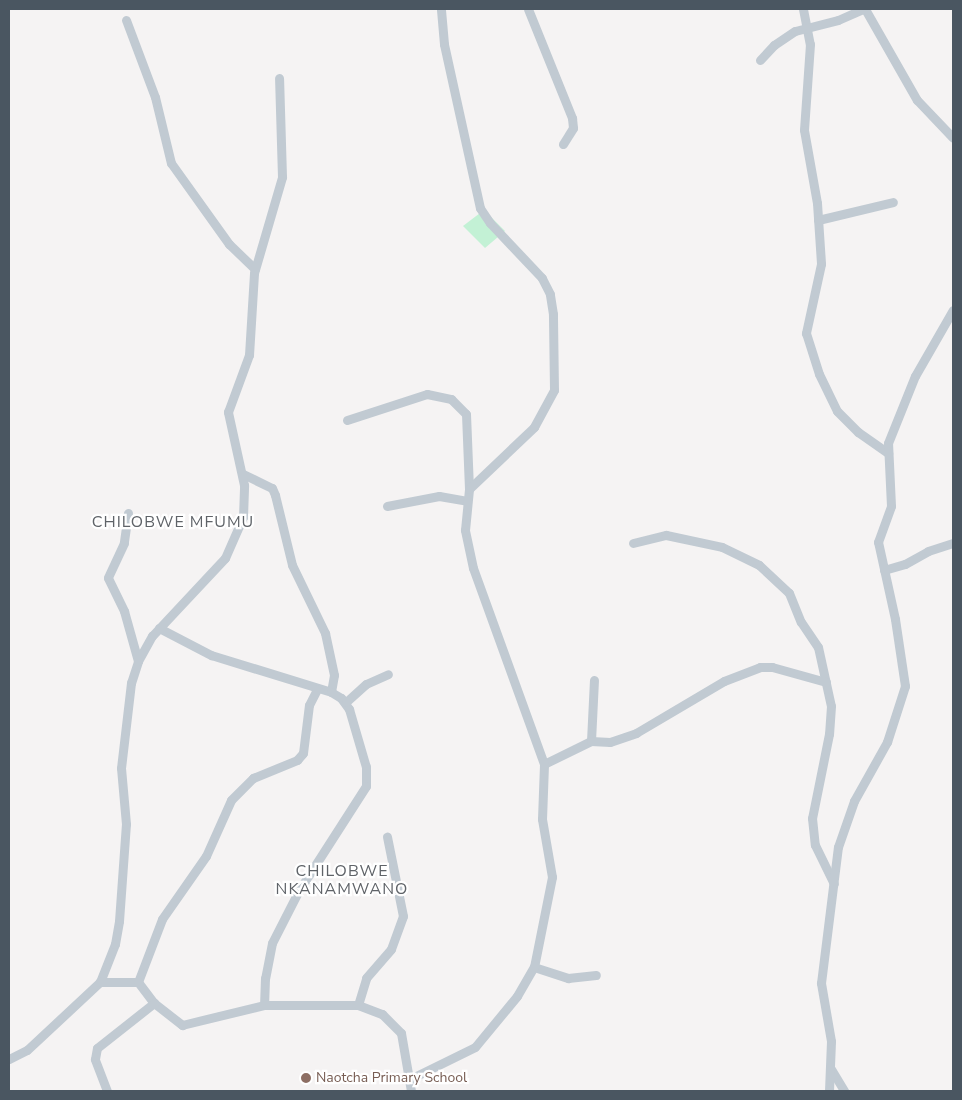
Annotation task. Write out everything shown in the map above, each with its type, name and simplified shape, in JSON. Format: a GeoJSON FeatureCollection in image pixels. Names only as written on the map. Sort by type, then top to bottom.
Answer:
{"type":"FeatureCollection","features":[{"type":"Feature","properties":{"kind":"street"},"geometry":{"type":"LineString","coordinates":[[441,9],[444,44],[480,208],[490,223],[542,278],[550,294],[553,314],[554,390],[534,427],[469,489]]}},
{"type":"Feature","properties":{"kind":"street"},"geometry":{"type":"LineString","coordinates":[[528,9],[572,118],[573,128],[563,144]]}},
{"type":"Feature","properties":{"kind":"street"},"geometry":{"type":"LineString","coordinates":[[803,9],[809,26],[810,60],[804,124],[818,220],[820,272],[806,325],[809,346],[837,411],[858,432],[888,453]]}},
{"type":"Feature","properties":{"kind":"street"},"geometry":{"type":"LineString","coordinates":[[760,60],[782,39],[809,26],[844,18],[864,9],[917,100],[953,138]]}},
{"type":"Feature","properties":{"kind":"street"},"geometry":{"type":"LineString","coordinates":[[126,20],[155,98],[171,163],[229,244],[255,269]]}},
{"type":"Feature","properties":{"kind":"street"},"geometry":{"type":"LineString","coordinates":[[9,1059],[27,1050],[100,982],[115,944],[119,921],[126,824],[122,763],[131,683],[138,661],[159,628],[229,552],[244,517],[242,474],[228,412],[249,355],[255,269],[282,177],[279,78]]}},
{"type":"Feature","properties":{"kind":"street"},"geometry":{"type":"LineString","coordinates":[[818,220],[894,202]]}},
{"type":"Feature","properties":{"kind":"street"},"geometry":{"type":"LineString","coordinates":[[829,1091],[831,1042],[821,983],[844,822],[887,742],[903,698],[903,665],[878,542],[891,506],[888,453],[890,435],[902,402],[953,310]]}},
{"type":"Feature","properties":{"kind":"street"},"geometry":{"type":"LineString","coordinates":[[347,420],[427,394],[451,399],[466,414],[469,489],[466,502],[469,512],[465,530],[473,568],[544,764],[542,819],[552,876],[534,967],[517,996],[493,1021],[481,1042],[410,1079]]}},
{"type":"Feature","properties":{"kind":"street"},"geometry":{"type":"LineString","coordinates":[[242,474],[272,488],[276,495],[292,565],[325,634],[334,675],[331,692]]}},
{"type":"Feature","properties":{"kind":"street"},"geometry":{"type":"LineString","coordinates":[[387,506],[432,496],[466,502]]}},
{"type":"Feature","properties":{"kind":"street"},"geometry":{"type":"LineString","coordinates":[[128,513],[122,550],[108,578],[124,611],[138,661]]}},
{"type":"Feature","properties":{"kind":"street"},"geometry":{"type":"LineString","coordinates":[[633,543],[658,535],[687,537],[729,550],[771,573],[788,594],[801,622],[818,647],[826,682],[830,727],[812,818],[815,845],[834,885]]}},
{"type":"Feature","properties":{"kind":"street"},"geometry":{"type":"LineString","coordinates":[[884,570],[906,564],[928,551],[953,543]]}},
{"type":"Feature","properties":{"kind":"street"},"geometry":{"type":"LineString","coordinates":[[159,628],[211,655],[331,692],[346,702],[368,781],[282,921],[270,952],[264,1005]]}},
{"type":"Feature","properties":{"kind":"street"},"geometry":{"type":"LineString","coordinates":[[544,764],[591,741],[610,742],[636,734],[724,681],[760,667],[772,667],[826,682]]}},
{"type":"Feature","properties":{"kind":"street"},"geometry":{"type":"LineString","coordinates":[[346,702],[366,684],[388,674]]}},
{"type":"Feature","properties":{"kind":"street"},"geometry":{"type":"LineString","coordinates":[[591,741],[594,680]]}},
{"type":"Feature","properties":{"kind":"street"},"geometry":{"type":"LineString","coordinates":[[138,982],[162,919],[209,850],[230,800],[253,778],[297,760],[303,753],[308,712],[317,689]]}},
{"type":"Feature","properties":{"kind":"street"},"geometry":{"type":"LineString","coordinates":[[358,1005],[364,984],[391,949],[403,916],[387,837]]}},
{"type":"Feature","properties":{"kind":"street"},"geometry":{"type":"LineString","coordinates":[[534,967],[568,978],[596,975]]}},
{"type":"Feature","properties":{"kind":"street"},"geometry":{"type":"LineString","coordinates":[[100,982],[138,982]]}},
{"type":"Feature","properties":{"kind":"street"},"geometry":{"type":"LineString","coordinates":[[138,982],[154,1003],[175,1021],[190,1026],[264,1005],[358,1005],[382,1014],[396,1025],[402,1040],[411,1091]]}},
{"type":"Feature","properties":{"kind":"street"},"geometry":{"type":"LineString","coordinates":[[107,1091],[96,1059],[97,1048],[154,1003]]}},
{"type":"Feature","properties":{"kind":"street"},"geometry":{"type":"LineString","coordinates":[[831,1069],[844,1091]]}},
{"type":"Feature","properties":{"kind":"green space"},"geometry":{"type":"Polygon","coordinates":[[[484,210],[505,231],[485,248],[463,226],[484,210]]]}},
{"type":"Feature","properties":{"kind":"place","name":"Naotcha Primary School"},"geometry":{"type":"Point","coordinates":[306,1078]}},
{"type":"Feature","properties":{"kind":"district","name":"CHILOBWE MFUMU"},"geometry":{"type":"Point","coordinates":[173,522]}},
{"type":"Feature","properties":{"kind":"district","name":"CHILOBWE NKANAMWANO"},"geometry":{"type":"Point","coordinates":[342,880]}}]}
